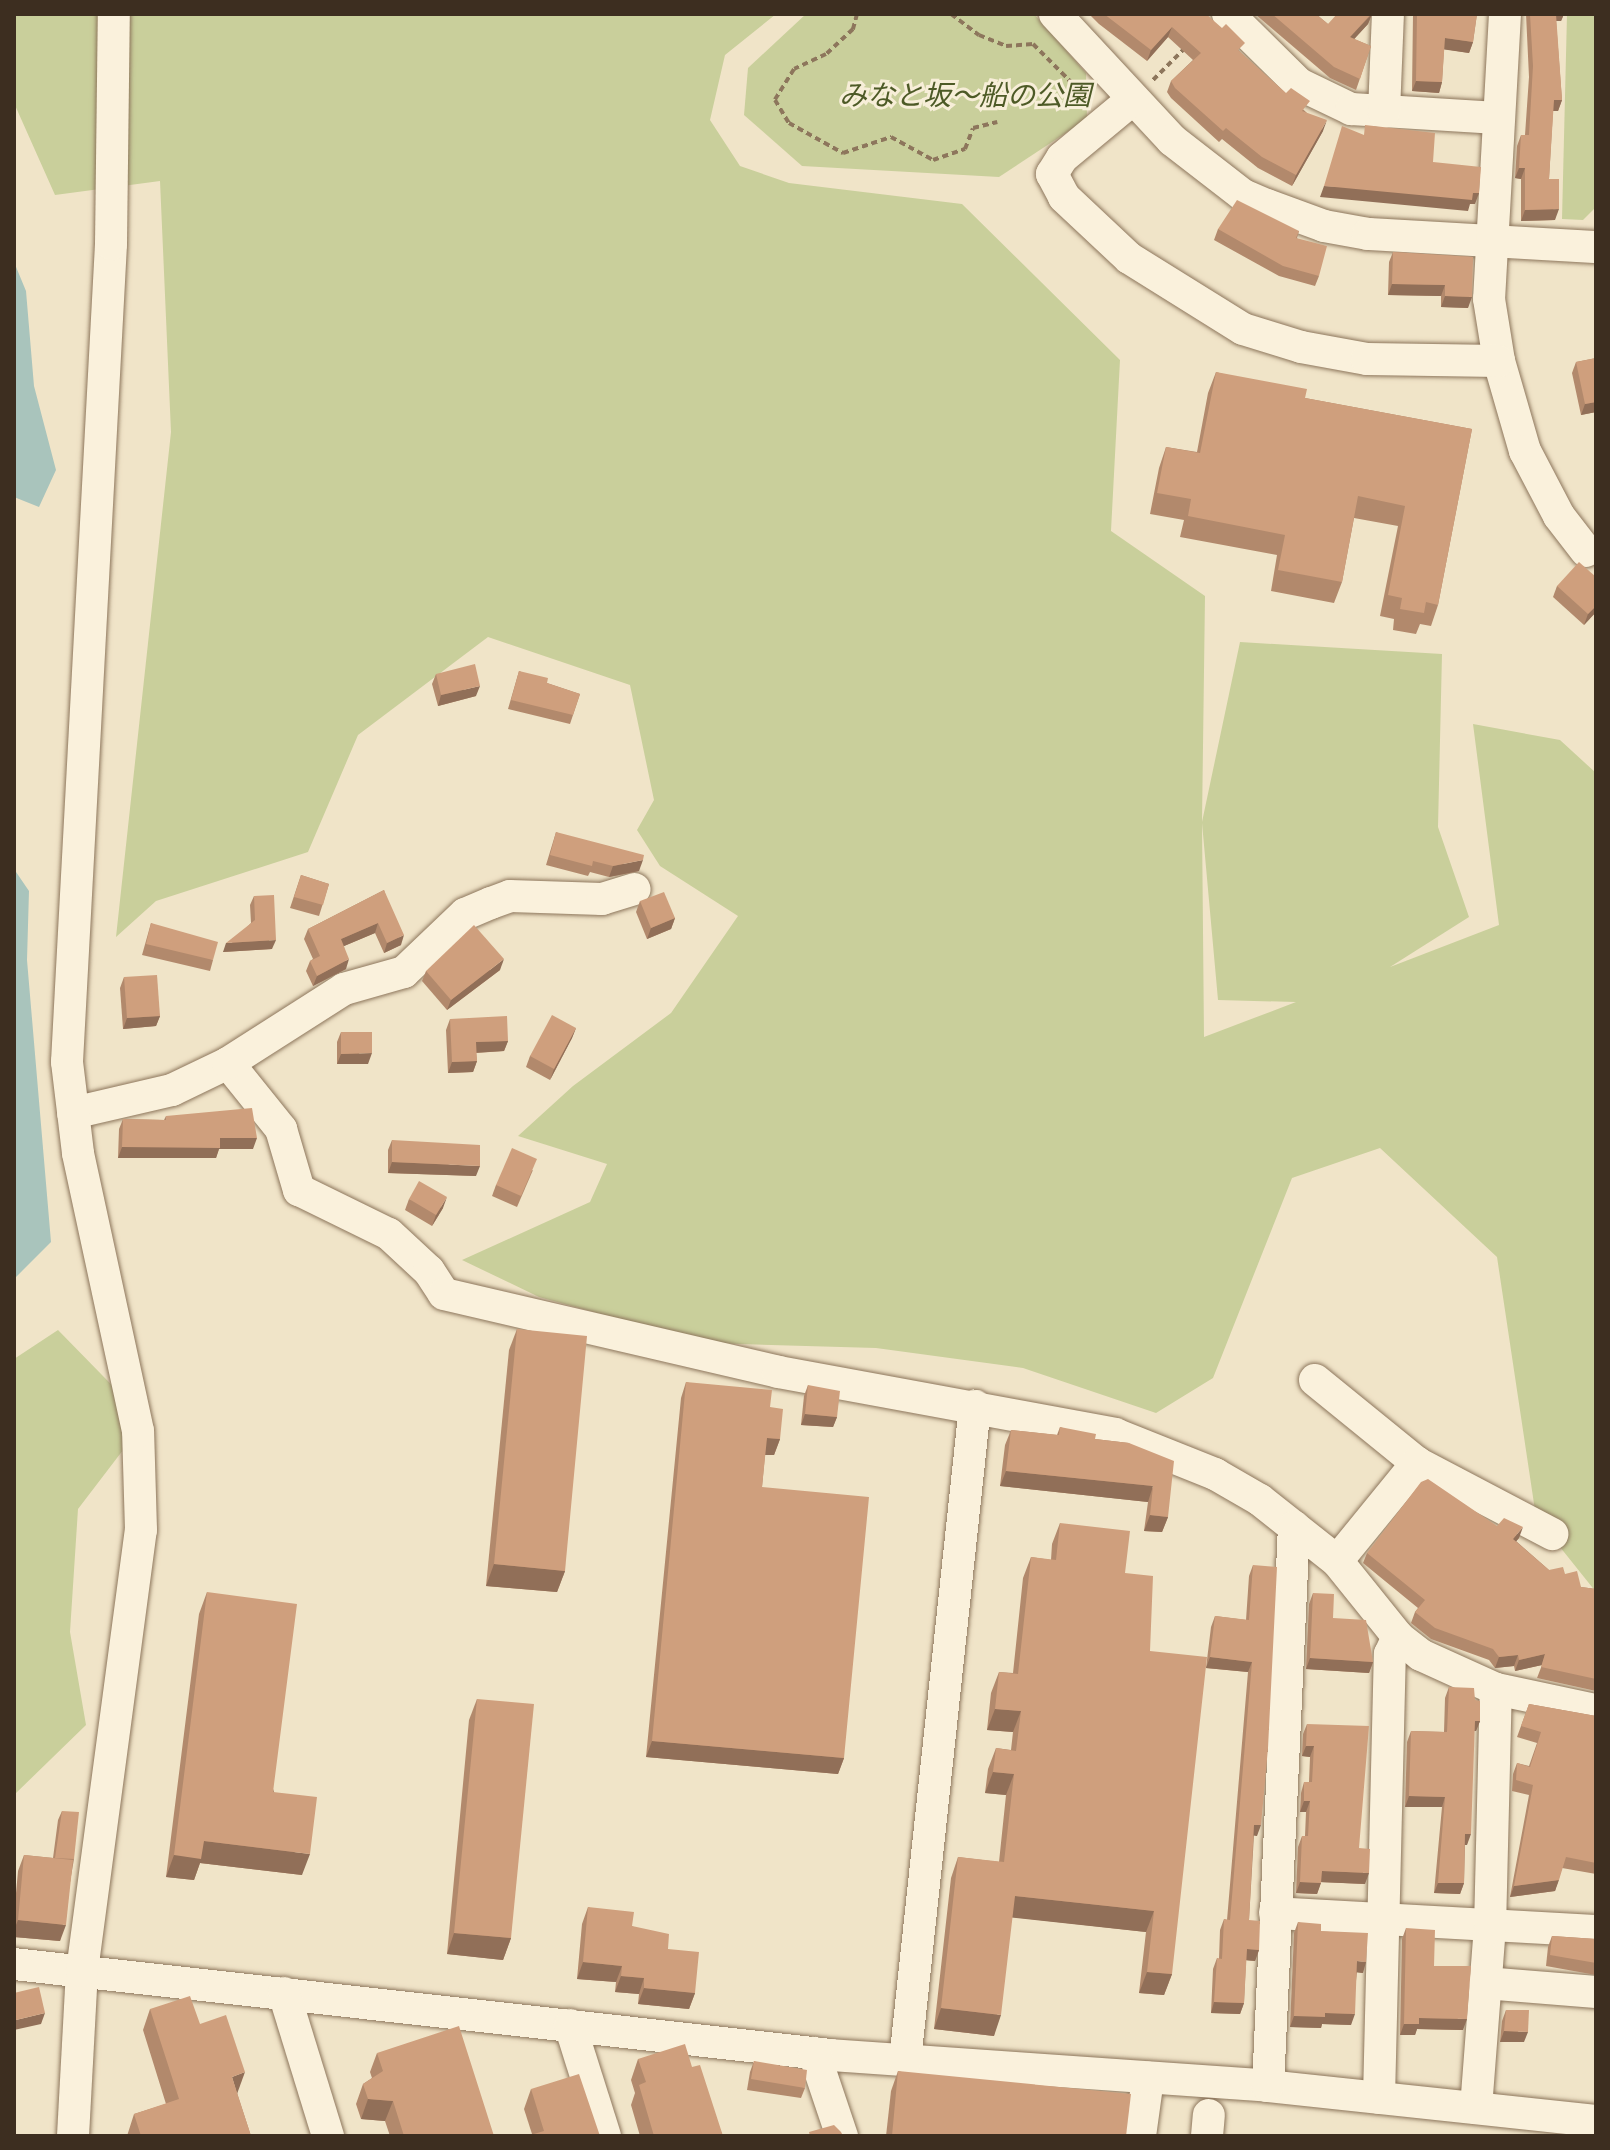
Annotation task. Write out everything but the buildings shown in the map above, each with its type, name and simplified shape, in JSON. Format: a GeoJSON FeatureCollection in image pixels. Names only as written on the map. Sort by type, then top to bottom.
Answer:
{"type":"FeatureCollection","features":[{"type":"Feature","properties":{"kind":"street"},"geometry":{"type":"LineString","coordinates":[[73,2136],[82,1971],[131,1635],[142,1472],[123,1346],[73,1113],[67,1062],[111,244],[114,14]]}},
{"type":"Feature","properties":{"kind":"street"},"geometry":{"type":"LineString","coordinates":[[1055,14],[1172,140],[1243,195],[1294,217],[1368,234],[1596,247]]}},
{"type":"Feature","properties":{"kind":"street"},"geometry":{"type":"LineString","coordinates":[[1228,14],[1299,84],[1351,109],[1498,118]]}},
{"type":"Feature","properties":{"kind":"street"},"geometry":{"type":"LineString","coordinates":[[1384,112],[1388,14]]}},
{"type":"Feature","properties":{"kind":"street"},"geometry":{"type":"LineString","coordinates":[[1505,14],[1489,299],[1499,361],[1525,451],[1559,516],[1586,551]]}},
{"type":"Feature","properties":{"kind":"street"},"geometry":{"type":"LineString","coordinates":[[1133,99],[1062,158],[1052,174],[1064,197],[1129,258],[1243,329],[1301,347],[1367,359],[1499,361]]}},
{"type":"Feature","properties":{"kind":"street"},"geometry":{"type":"LineString","coordinates":[[73,1113],[172,1090],[228,1063],[344,989],[404,972],[465,914],[491,903],[510,896],[602,899],[634,889]]}},
{"type":"Feature","properties":{"kind":"street"},"geometry":{"type":"LineString","coordinates":[[228,1063],[281,1129],[299,1190],[389,1234],[429,1271],[444,1294],[778,1372],[1115,1434],[1231,1482],[1294,1527],[1337,1561],[1398,1637],[1421,1655],[1496,1689],[1596,1710]]}},
{"type":"Feature","properties":{"kind":"street"},"geometry":{"type":"LineString","coordinates":[[1315,1380],[1417,1463],[1552,1534]]}},
{"type":"Feature","properties":{"kind":"street"},"geometry":{"type":"LineString","coordinates":[[905,2061],[975,1406]]}},
{"type":"Feature","properties":{"kind":"street"},"geometry":{"type":"LineString","coordinates":[[1337,1561],[1417,1463]]}},
{"type":"Feature","properties":{"kind":"street"},"geometry":{"type":"LineString","coordinates":[[1268,2086],[1294,1527]]}},
{"type":"Feature","properties":{"kind":"street"},"geometry":{"type":"LineString","coordinates":[[1379,2098],[1390,1654],[1398,1637]]}},
{"type":"Feature","properties":{"kind":"street"},"geometry":{"type":"LineString","coordinates":[[1476,2108],[1490,1928],[1496,1689]]}},
{"type":"Feature","properties":{"kind":"street"},"geometry":{"type":"LineString","coordinates":[[1275,1913],[1490,1928],[1596,1931]]}},
{"type":"Feature","properties":{"kind":"street"},"geometry":{"type":"LineString","coordinates":[[14,1964],[814,2053],[1268,2086],[1596,2121]]}},
{"type":"Feature","properties":{"kind":"street"},"geometry":{"type":"LineString","coordinates":[[1485,1983],[1596,1992]]}},
{"type":"Feature","properties":{"kind":"street"},"geometry":{"type":"LineString","coordinates":[[284,1993],[328,2136]]}},
{"type":"Feature","properties":{"kind":"street"},"geometry":{"type":"LineString","coordinates":[[570,2025],[605,2136]]}},
{"type":"Feature","properties":{"kind":"street"},"geometry":{"type":"LineString","coordinates":[[814,2053],[842,2136]]}},
{"type":"Feature","properties":{"kind":"street"},"geometry":{"type":"LineString","coordinates":[[1140,2136],[1148,2078]]}},
{"type":"Feature","properties":{"kind":"path"},"geometry":{"type":"LineString","coordinates":[[857,14],[853,29],[826,54],[794,69],[775,100],[789,123],[843,153],[891,137],[933,160],[965,149],[973,128],[997,122]]}},
{"type":"Feature","properties":{"kind":"path"},"geometry":{"type":"LineString","coordinates":[[951,14],[979,35],[1006,46],[1033,44],[1085,96],[1133,99],[1187,46]]}},
{"type":"Feature","properties":{"kind":"green space"},"geometry":{"type":"Polygon","coordinates":[[[14,14],[776,14],[725,55],[710,120],[740,166],[789,183],[962,204],[1120,360],[1111,531],[1205,596],[1202,822],[1240,642],[1442,654],[1438,827],[1469,917],[1390,967],[1499,925],[1473,724],[1560,740],[1596,773],[1596,1592],[1536,1517],[1497,1257],[1380,1148],[1292,1178],[1213,1378],[1156,1413],[1023,1368],[876,1348],[707,1343],[539,1297],[462,1260],[590,1202],[607,1164],[518,1136],[573,1086],[671,1013],[738,916],[660,866],[637,830],[654,800],[630,685],[488,637],[358,735],[308,852],[156,901],[116,937],[171,432],[160,181],[55,195],[14,103],[14,14]],[[1202,823],[1204,1037],[1296,1002],[1218,1000],[1202,823]]]}},
{"type":"Feature","properties":{"kind":"green space","name":"みなと坂〜船の公園"},"geometry":{"type":"Polygon","coordinates":[[[806,14],[1034,14],[1086,73],[1087,119],[999,177],[802,166],[744,115],[748,68],[806,14]]]}},
{"type":"Feature","properties":{"kind":"green space"},"geometry":{"type":"Polygon","coordinates":[[[1567,14],[1596,14],[1596,207],[1583,220],[1562,219],[1567,14]]]}},
{"type":"Feature","properties":{"kind":"green space"},"geometry":{"type":"Polygon","coordinates":[[[58,1330],[146,1420],[78,1509],[70,1632],[86,1725],[14,1795],[14,1359],[58,1330]]]}},
{"type":"Feature","properties":{"kind":"water"},"geometry":{"type":"Polygon","coordinates":[[[14,262],[26,291],[34,386],[56,470],[39,507],[14,497],[14,262]]]}},
{"type":"Feature","properties":{"kind":"water"},"geometry":{"type":"Polygon","coordinates":[[[14,869],[29,891],[27,960],[51,1242],[14,1279],[14,869]]]}}]}
